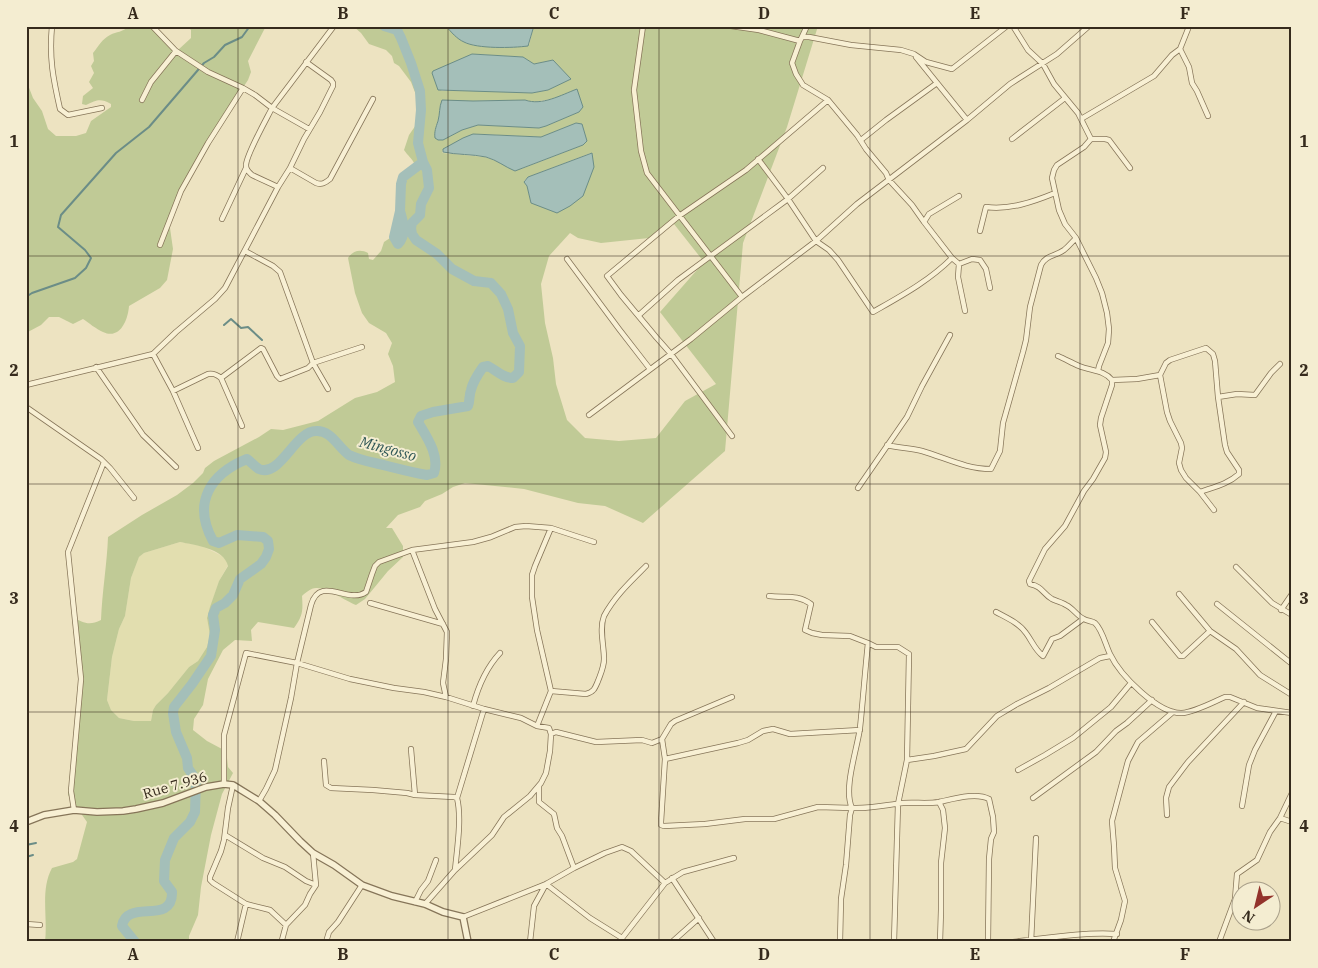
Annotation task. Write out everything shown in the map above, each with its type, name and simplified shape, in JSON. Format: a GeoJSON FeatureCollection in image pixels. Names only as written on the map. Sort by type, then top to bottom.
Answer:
{"type":"FeatureCollection","features":[{"type":"Feature","properties":{"kind":"street"},"geometry":{"type":"LineString","coordinates":[[52,26],[50,56],[53,80],[60,109],[68,114],[102,108]]}},
{"type":"Feature","properties":{"kind":"street"},"geometry":{"type":"LineString","coordinates":[[152,26],[176,50],[212,74],[243,88],[272,108],[310,129]]}},
{"type":"Feature","properties":{"kind":"street"},"geometry":{"type":"LineString","coordinates":[[222,219],[246,168],[246,162],[254,144],[272,108],[334,26]]}},
{"type":"Feature","properties":{"kind":"street"},"geometry":{"type":"LineString","coordinates":[[644,26],[634,90],[641,151],[647,173],[742,297]]}},
{"type":"Feature","properties":{"kind":"street"},"geometry":{"type":"LineString","coordinates":[[731,26],[759,30],[800,41]]}},
{"type":"Feature","properties":{"kind":"street"},"geometry":{"type":"LineString","coordinates":[[806,26],[792,63],[802,85],[828,100],[861,140],[886,173],[889,180],[912,204],[952,258],[959,264]]}},
{"type":"Feature","properties":{"kind":"street"},"geometry":{"type":"LineString","coordinates":[[800,41],[802,37],[809,37],[851,45],[901,50],[914,54],[926,62],[952,69],[1007,26]]}},
{"type":"Feature","properties":{"kind":"street"},"geometry":{"type":"LineString","coordinates":[[1013,26],[1028,50],[1043,64],[1054,84],[1078,113],[1091,139]]}},
{"type":"Feature","properties":{"kind":"street"},"geometry":{"type":"LineString","coordinates":[[589,415],[691,340],[742,297],[816,241],[857,204],[967,120],[1010,84],[1057,54],[1089,26]]}},
{"type":"Feature","properties":{"kind":"street"},"geometry":{"type":"LineString","coordinates":[[1081,119],[1154,76],[1172,55],[1180,49],[1188,29],[1187,26]]}},
{"type":"Feature","properties":{"kind":"street"},"geometry":{"type":"LineString","coordinates":[[1180,49],[1189,67],[1192,83],[1208,116]]}},
{"type":"Feature","properties":{"kind":"street"},"geometry":{"type":"LineString","coordinates":[[142,100],[151,82],[176,50]]}},
{"type":"Feature","properties":{"kind":"street"},"geometry":{"type":"LineString","coordinates":[[914,54],[967,120]]}},
{"type":"Feature","properties":{"kind":"street"},"geometry":{"type":"LineString","coordinates":[[26,384],[153,354],[225,288],[320,112],[333,83],[306,62]]}},
{"type":"Feature","properties":{"kind":"street"},"geometry":{"type":"LineString","coordinates":[[861,140],[937,83]]}},
{"type":"Feature","properties":{"kind":"street"},"geometry":{"type":"LineString","coordinates":[[160,245],[181,191],[208,143],[243,88]]}},
{"type":"Feature","properties":{"kind":"street"},"geometry":{"type":"LineString","coordinates":[[1012,139],[1065,98]]}},
{"type":"Feature","properties":{"kind":"street"},"geometry":{"type":"LineString","coordinates":[[290,168],[316,183],[326,183],[330,179],[373,99]]}},
{"type":"Feature","properties":{"kind":"street"},"geometry":{"type":"LineString","coordinates":[[732,436],[671,354],[621,295],[608,276],[679,216],[746,170],[828,100]]}},
{"type":"Feature","properties":{"kind":"street"},"geometry":{"type":"LineString","coordinates":[[1098,371],[1108,343],[1107,313],[1096,278],[1076,238],[1065,224],[1059,210],[1052,178],[1057,165],[1091,139],[1108,140],[1130,168]]}},
{"type":"Feature","properties":{"kind":"street"},"geometry":{"type":"LineString","coordinates":[[758,159],[788,198],[816,241],[829,250],[838,260],[873,312],[919,286],[952,258]]}},
{"type":"Feature","properties":{"kind":"street"},"geometry":{"type":"LineString","coordinates":[[246,168],[252,175],[278,187]]}},
{"type":"Feature","properties":{"kind":"street"},"geometry":{"type":"LineString","coordinates":[[638,315],[678,280],[788,198],[823,168]]}},
{"type":"Feature","properties":{"kind":"street"},"geometry":{"type":"LineString","coordinates":[[980,232],[986,207],[1017,206],[1055,193]]}},
{"type":"Feature","properties":{"kind":"street"},"geometry":{"type":"LineString","coordinates":[[924,222],[929,214],[959,196]]}},
{"type":"Feature","properties":{"kind":"street"},"geometry":{"type":"LineString","coordinates":[[887,445],[921,451],[962,466],[991,469],[1000,451],[1003,423],[1026,340],[1030,307],[1041,265],[1047,258],[1062,252],[1076,238]]}},
{"type":"Feature","properties":{"kind":"street"},"geometry":{"type":"LineString","coordinates":[[245,251],[277,268],[280,272],[313,363],[328,389]]}},
{"type":"Feature","properties":{"kind":"street"},"geometry":{"type":"LineString","coordinates":[[567,259],[650,369]]}},
{"type":"Feature","properties":{"kind":"street"},"geometry":{"type":"LineString","coordinates":[[959,264],[972,259],[980,260],[986,269],[990,288]]}},
{"type":"Feature","properties":{"kind":"street"},"geometry":{"type":"LineString","coordinates":[[959,264],[958,277],[965,311]]}},
{"type":"Feature","properties":{"kind":"street"},"geometry":{"type":"LineString","coordinates":[[858,488],[908,417],[922,386],[950,335]]}},
{"type":"Feature","properties":{"kind":"street"},"geometry":{"type":"LineString","coordinates":[[221,378],[260,348],[263,349],[280,379],[308,368],[313,363],[362,347]]}},
{"type":"Feature","properties":{"kind":"street"},"geometry":{"type":"LineString","coordinates":[[1200,492],[1224,484],[1239,474],[1239,470],[1225,446],[1215,361],[1212,354],[1206,348],[1170,360],[1166,363],[1160,375],[1170,422],[1181,443],[1179,463],[1181,470],[1214,510]]}},
{"type":"Feature","properties":{"kind":"street"},"geometry":{"type":"LineString","coordinates":[[153,354],[173,391],[198,448]]}},
{"type":"Feature","properties":{"kind":"street"},"geometry":{"type":"LineString","coordinates":[[1058,356],[1081,367],[1098,371],[1109,376],[1112,380],[1100,425],[1106,452],[1105,458],[1065,526],[1045,549],[1029,581],[1030,584],[1037,586],[1051,598],[1065,604],[1083,619],[1095,623],[1100,630],[1110,656],[1131,684],[1172,712],[1190,712],[1225,697],[1230,697],[1257,708],[1292,713]]}},
{"type":"Feature","properties":{"kind":"street"},"geometry":{"type":"LineString","coordinates":[[1218,398],[1237,394],[1254,395],[1280,364]]}},
{"type":"Feature","properties":{"kind":"street"},"geometry":{"type":"LineString","coordinates":[[96,367],[143,435],[176,467]]}},
{"type":"Feature","properties":{"kind":"street"},"geometry":{"type":"LineString","coordinates":[[173,391],[208,374],[217,374],[221,378],[242,426]]}},
{"type":"Feature","properties":{"kind":"street"},"geometry":{"type":"LineString","coordinates":[[1112,380],[1137,380],[1160,375]]}},
{"type":"Feature","properties":{"kind":"street"},"geometry":{"type":"LineString","coordinates":[[26,407],[104,462],[134,498]]}},
{"type":"Feature","properties":{"kind":"street"},"geometry":{"type":"LineString","coordinates":[[74,810],[71,791],[81,679],[68,556],[70,546],[104,462]]}},
{"type":"Feature","properties":{"kind":"street"},"geometry":{"type":"LineString","coordinates":[[258,801],[275,770],[311,605],[313,598],[318,592],[326,590],[348,595],[364,594],[375,566],[379,562],[412,550],[473,542],[515,527],[551,528],[594,542]]}},
{"type":"Feature","properties":{"kind":"street"},"geometry":{"type":"LineString","coordinates":[[537,726],[551,691],[536,630],[532,597],[532,575],[534,566],[551,528]]}},
{"type":"Feature","properties":{"kind":"street"},"geometry":{"type":"LineString","coordinates":[[412,550],[435,609],[447,632],[443,683],[446,697]]}},
{"type":"Feature","properties":{"kind":"street"},"geometry":{"type":"LineString","coordinates":[[551,691],[586,694],[594,690],[603,668],[602,630],[604,617],[623,589],[646,566]]}},
{"type":"Feature","properties":{"kind":"street"},"geometry":{"type":"LineString","coordinates":[[1236,567],[1265,597],[1281,610],[1292,615]]}},
{"type":"Feature","properties":{"kind":"street"},"geometry":{"type":"LineString","coordinates":[[1179,594],[1210,631],[1236,649],[1260,675],[1292,695]]}},
{"type":"Feature","properties":{"kind":"street"},"geometry":{"type":"LineString","coordinates":[[1281,610],[1292,594]]}},
{"type":"Feature","properties":{"kind":"street"},"geometry":{"type":"LineString","coordinates":[[769,596],[794,596],[804,599],[811,604],[805,630],[812,633],[850,636],[876,647],[898,647],[909,654],[907,760],[898,804],[894,942]]}},
{"type":"Feature","properties":{"kind":"street"},"geometry":{"type":"LineString","coordinates":[[370,603],[443,624]]}},
{"type":"Feature","properties":{"kind":"street"},"geometry":{"type":"LineString","coordinates":[[1217,604],[1292,664]]}},
{"type":"Feature","properties":{"kind":"street"},"geometry":{"type":"LineString","coordinates":[[996,612],[1019,625],[1027,634],[1036,650],[1043,656],[1052,640],[1083,619]]}},
{"type":"Feature","properties":{"kind":"street"},"geometry":{"type":"LineString","coordinates":[[1152,622],[1180,656],[1183,656],[1210,631]]}},
{"type":"Feature","properties":{"kind":"street"},"geometry":{"type":"LineString","coordinates":[[840,942],[841,900],[852,808],[849,802],[850,783],[860,730],[868,643]]}},
{"type":"Feature","properties":{"kind":"street"},"geometry":{"type":"LineString","coordinates":[[224,784],[224,735],[246,653],[297,663],[350,679],[446,697],[521,718],[537,726],[549,728],[551,734],[550,751],[546,773],[539,785],[530,796],[504,817],[492,835],[455,870],[426,904]]}},
{"type":"Feature","properties":{"kind":"street"},"geometry":{"type":"LineString","coordinates":[[473,706],[476,693],[491,663],[500,654]]}},
{"type":"Feature","properties":{"kind":"street"},"geometry":{"type":"LineString","coordinates":[[907,760],[966,749],[997,716],[1100,658],[1110,656]]}},
{"type":"Feature","properties":{"kind":"street"},"geometry":{"type":"LineString","coordinates":[[1018,770],[1073,738],[1111,707],[1131,684]]}},
{"type":"Feature","properties":{"kind":"street"},"geometry":{"type":"LineString","coordinates":[[551,734],[556,732],[596,742],[642,740],[652,743],[662,739],[675,721],[732,697]]}},
{"type":"Feature","properties":{"kind":"street"},"geometry":{"type":"LineString","coordinates":[[1033,798],[1096,752],[1116,731],[1152,700]]}},
{"type":"Feature","properties":{"kind":"street"},"geometry":{"type":"LineString","coordinates":[[1167,815],[1167,793],[1174,779],[1244,702]]}},
{"type":"Feature","properties":{"kind":"street"},"geometry":{"type":"LineString","coordinates":[[455,870],[458,829],[457,798],[484,709]]}},
{"type":"Feature","properties":{"kind":"street"},"geometry":{"type":"LineString","coordinates":[[1242,806],[1249,765],[1276,711]]}},
{"type":"Feature","properties":{"kind":"street"},"geometry":{"type":"LineString","coordinates":[[1114,942],[1125,901],[1115,868],[1112,821],[1128,761],[1138,742],[1172,712]]}},
{"type":"Feature","properties":{"kind":"street"},"geometry":{"type":"LineString","coordinates":[[666,759],[738,743],[748,740],[763,731],[773,729],[790,734],[860,730]]}},
{"type":"Feature","properties":{"kind":"street"},"geometry":{"type":"LineString","coordinates":[[662,739],[666,759],[661,822],[664,826],[705,824],[745,819],[774,819],[818,807],[863,808],[939,802],[974,796],[984,796],[989,799],[994,832],[991,839],[989,859],[988,942]]}},
{"type":"Feature","properties":{"kind":"street"},"geometry":{"type":"LineString","coordinates":[[412,749],[416,795]]}},
{"type":"Feature","properties":{"kind":"street"},"geometry":{"type":"LineString","coordinates":[[324,761],[326,785],[331,788],[457,798]]}},
{"type":"Feature","properties":{"kind":"street","name":"Rue 7.936"},"geometry":{"type":"LineString","coordinates":[[26,822],[44,815],[74,810],[97,812],[123,811],[163,803],[206,787],[224,784],[233,786],[258,801],[275,815],[313,853],[362,885],[463,917]]}},
{"type":"Feature","properties":{"kind":"street"},"geometry":{"type":"LineString","coordinates":[[539,785],[539,802],[554,814],[557,828],[574,868]]}},
{"type":"Feature","properties":{"kind":"street"},"geometry":{"type":"LineString","coordinates":[[233,786],[225,835],[210,880],[246,904],[270,910],[286,925]]}},
{"type":"Feature","properties":{"kind":"street"},"geometry":{"type":"LineString","coordinates":[[1219,942],[1235,899],[1237,874],[1257,860],[1292,793]]}},
{"type":"Feature","properties":{"kind":"street"},"geometry":{"type":"LineString","coordinates":[[939,802],[943,810],[945,828],[941,863],[940,942]]}},
{"type":"Feature","properties":{"kind":"street"},"geometry":{"type":"LineString","coordinates":[[1280,818],[1292,822]]}},
{"type":"Feature","properties":{"kind":"street"},"geometry":{"type":"LineString","coordinates":[[225,835],[263,858],[285,867],[306,882],[316,885]]}},
{"type":"Feature","properties":{"kind":"street"},"geometry":{"type":"LineString","coordinates":[[1031,941],[1036,838]]}},
{"type":"Feature","properties":{"kind":"street"},"geometry":{"type":"LineString","coordinates":[[468,942],[463,917],[546,884],[574,868],[622,847],[631,851],[665,883]]}},
{"type":"Feature","properties":{"kind":"street"},"geometry":{"type":"LineString","coordinates":[[282,940],[286,925],[305,905],[316,885],[313,853]]}},
{"type":"Feature","properties":{"kind":"street"},"geometry":{"type":"LineString","coordinates":[[546,884],[621,940],[665,883],[690,869],[734,858]]}},
{"type":"Feature","properties":{"kind":"street"},"geometry":{"type":"LineString","coordinates":[[414,902],[428,881],[436,860]]}},
{"type":"Feature","properties":{"kind":"street"},"geometry":{"type":"LineString","coordinates":[[672,878],[714,942]]}},
{"type":"Feature","properties":{"kind":"street"},"geometry":{"type":"LineString","coordinates":[[530,942],[534,906],[546,884]]}},
{"type":"Feature","properties":{"kind":"street"},"geometry":{"type":"LineString","coordinates":[[326,942],[328,932],[338,922],[362,885]]}},
{"type":"Feature","properties":{"kind":"street"},"geometry":{"type":"LineString","coordinates":[[237,942],[246,904]]}},
{"type":"Feature","properties":{"kind":"street"},"geometry":{"type":"LineString","coordinates":[[672,942],[699,918]]}},
{"type":"Feature","properties":{"kind":"street"},"geometry":{"type":"LineString","coordinates":[[26,924],[40,925]]}},
{"type":"Feature","properties":{"kind":"street"},"geometry":{"type":"LineString","coordinates":[[1014,942],[1070,934],[1117,934]]}},
{"type":"Feature","properties":{"kind":"shaded area"},"geometry":{"type":"Polygon","coordinates":[[[180,542],[202,546],[222,556],[228,565],[219,581],[207,618],[210,635],[207,647],[198,661],[189,667],[156,705],[151,721],[134,721],[119,718],[111,710],[107,700],[112,657],[119,629],[125,616],[131,578],[139,557],[144,553],[180,542]]]}},
{"type":"Feature","properties":{"kind":"green space"},"geometry":{"type":"Polygon","coordinates":[[[129,26],[155,26],[178,50],[191,38],[191,30],[187,26],[266,26],[248,61],[251,72],[248,80],[208,140],[180,190],[169,221],[173,249],[167,280],[160,288],[129,306],[125,322],[114,333],[103,332],[83,319],[73,324],[59,317],[49,317],[41,325],[26,333],[26,85],[28,85],[33,98],[42,111],[48,129],[56,136],[76,136],[86,133],[91,121],[111,107],[111,104],[101,100],[86,105],[82,104],[83,96],[93,88],[89,82],[94,73],[91,66],[94,61],[93,53],[107,37],[129,26]]]}},
{"type":"Feature","properties":{"kind":"green space"},"geometry":{"type":"Polygon","coordinates":[[[353,26],[446,26],[462,40],[473,45],[529,45],[532,26],[818,26],[787,127],[743,243],[725,451],[643,523],[605,506],[578,503],[524,489],[465,483],[425,501],[420,507],[398,515],[386,528],[392,528],[403,546],[403,557],[388,571],[365,599],[356,605],[320,588],[310,590],[302,596],[302,613],[294,628],[258,622],[251,630],[252,641],[235,640],[223,650],[208,679],[203,705],[194,719],[193,730],[207,741],[222,749],[227,758],[228,767],[233,773],[222,794],[211,835],[201,887],[198,915],[189,936],[189,942],[45,942],[45,894],[48,876],[52,868],[77,859],[87,822],[68,795],[79,684],[72,617],[86,623],[101,620],[108,537],[177,495],[193,483],[203,473],[205,468],[214,461],[271,429],[283,430],[318,421],[355,398],[377,392],[395,382],[393,366],[388,354],[392,343],[386,333],[369,323],[362,313],[355,293],[348,258],[352,253],[363,251],[368,253],[369,259],[373,260],[381,251],[384,242],[390,238],[395,221],[399,179],[406,170],[415,165],[404,150],[409,135],[418,122],[418,100],[411,82],[399,66],[394,63],[392,56],[386,50],[369,44],[353,26]],[[472,54],[462,59],[441,91],[470,90],[532,93],[548,90],[570,79],[553,60],[534,64],[523,57],[472,54]],[[552,99],[533,102],[525,100],[473,101],[438,120],[435,132],[447,138],[462,130],[478,125],[539,128],[579,112],[552,99]],[[576,123],[541,137],[477,134],[463,138],[442,151],[443,153],[485,157],[521,169],[583,145],[586,141],[582,124],[576,123]],[[591,153],[528,177],[524,181],[531,203],[591,153]],[[674,224],[649,238],[601,243],[578,238],[570,233],[549,256],[541,284],[545,323],[553,358],[556,384],[567,420],[585,438],[619,441],[656,438],[685,401],[716,384],[660,312],[704,262],[674,224]],[[180,542],[144,553],[139,557],[131,578],[125,616],[119,629],[112,657],[107,700],[111,710],[119,718],[134,721],[151,721],[156,705],[189,667],[198,661],[207,647],[210,635],[207,618],[219,581],[228,566],[221,555],[215,551],[180,542]]]}},
{"type":"Feature","properties":{"kind":"water"},"geometry":{"type":"Polygon","coordinates":[[[446,26],[532,26],[533,29],[528,46],[495,47],[477,46],[464,42],[446,26]]]}},
{"type":"Feature","properties":{"kind":"water"},"geometry":{"type":"Polygon","coordinates":[[[472,54],[523,57],[534,64],[553,60],[571,79],[548,90],[532,93],[438,90],[433,71],[472,54]]]}},
{"type":"Feature","properties":{"kind":"water"},"geometry":{"type":"Polygon","coordinates":[[[577,89],[583,107],[579,112],[546,126],[539,128],[478,125],[462,130],[443,140],[435,138],[442,100],[525,100],[538,102],[577,89]]]}},
{"type":"Feature","properties":{"kind":"water"},"geometry":{"type":"Polygon","coordinates":[[[576,123],[582,124],[587,141],[583,145],[515,171],[486,157],[443,152],[443,149],[473,134],[541,137],[576,123]]]}},
{"type":"Feature","properties":{"kind":"water"},"geometry":{"type":"Polygon","coordinates":[[[592,153],[594,167],[583,196],[557,213],[531,203],[527,186],[524,182],[528,177],[592,153]]]}},
{"type":"Feature","properties":{"kind":"waterway"},"geometry":{"type":"LineString","coordinates":[[26,297],[32,293],[75,278],[86,268],[91,258],[85,250],[58,227],[61,215],[116,153],[149,127],[204,63],[214,57],[225,45],[242,37],[250,26]]}},
{"type":"Feature","properties":{"kind":"waterway","name":"Mingosso"},"geometry":{"type":"LineString","coordinates":[[135,942],[122,926],[126,918],[132,914],[165,908],[170,902],[172,892],[164,881],[165,860],[174,838],[190,822],[195,812],[196,780],[188,768],[187,758],[176,732],[174,707],[211,656],[215,630],[213,615],[216,608],[233,595],[240,579],[261,564],[269,549],[268,541],[263,537],[237,535],[219,543],[213,541],[204,514],[208,491],[214,482],[234,465],[247,459],[259,469],[267,470],[274,467],[301,438],[308,433],[316,431],[326,433],[345,452],[355,458],[420,474],[434,473],[434,453],[418,422],[421,416],[468,406],[473,384],[483,367],[488,366],[509,378],[513,378],[519,372],[520,346],[513,333],[508,309],[501,294],[491,283],[474,281],[452,269],[437,254],[416,240],[412,234],[412,223],[420,215],[421,204],[429,188],[427,170],[418,143],[421,110],[420,91],[397,30],[384,26]]}},
{"type":"Feature","properties":{"kind":"waterway"},"geometry":{"type":"LineString","coordinates":[[400,211],[403,223],[403,236],[398,244],[394,237],[400,211],[403,177],[423,162]]}},
{"type":"Feature","properties":{"kind":"waterway"},"geometry":{"type":"LineString","coordinates":[[224,325],[231,319],[241,328],[248,327],[262,340]]}},
{"type":"Feature","properties":{"kind":"waterway"},"geometry":{"type":"LineString","coordinates":[[26,845],[36,843]]}},
{"type":"Feature","properties":{"kind":"waterway"},"geometry":{"type":"LineString","coordinates":[[26,857],[33,855]]}}]}
